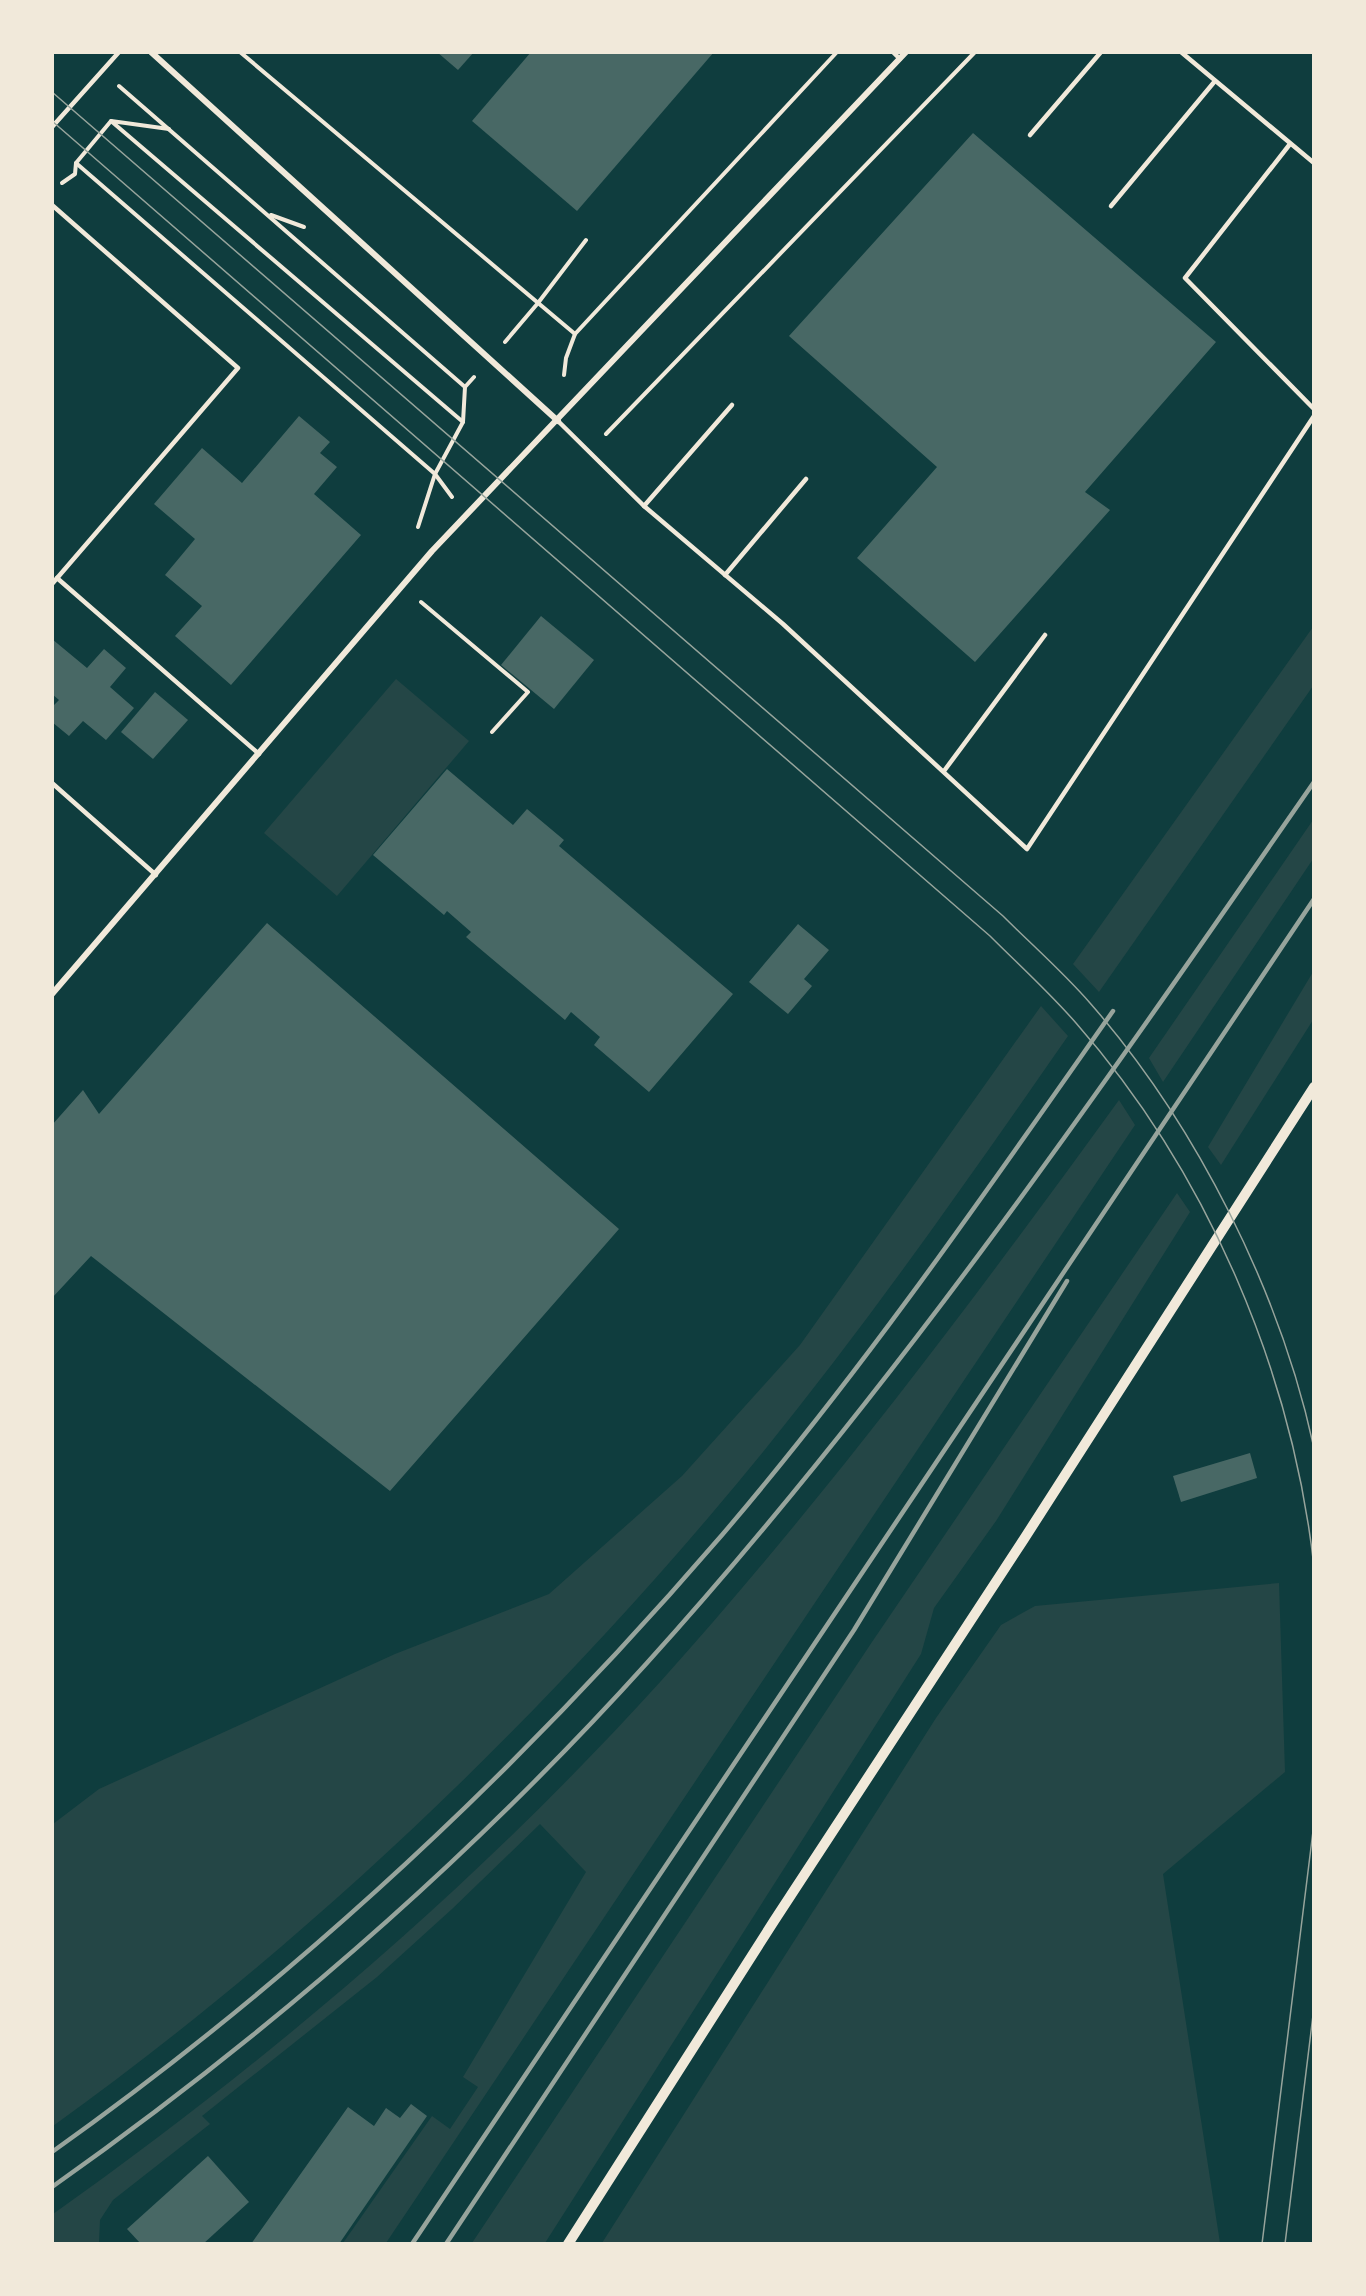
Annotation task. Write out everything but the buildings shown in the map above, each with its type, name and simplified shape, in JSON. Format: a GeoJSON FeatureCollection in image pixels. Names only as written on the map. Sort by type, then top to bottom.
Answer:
{"type":"FeatureCollection","features":[{"type":"Feature","properties":{"kind":"street"},"geometry":{"type":"LineString","coordinates":[[151,52],[558,421]]}},
{"type":"Feature","properties":{"kind":"street"},"geometry":{"type":"LineString","coordinates":[[52,994],[157,876],[402,585],[906,52]]}},
{"type":"Feature","properties":{"kind":"street"},"geometry":{"type":"LineString","coordinates":[[568,2244],[896,1731],[1314,1087]]}},
{"type":"Feature","properties":{"kind":"lane"},"geometry":{"type":"LineString","coordinates":[[52,127],[119,52]]}},
{"type":"Feature","properties":{"kind":"lane"},"geometry":{"type":"LineString","coordinates":[[893,52],[900,59]]}},
{"type":"Feature","properties":{"kind":"lane"},"geometry":{"type":"LineString","coordinates":[[1030,135],[1101,52]]}},
{"type":"Feature","properties":{"kind":"lane"},"geometry":{"type":"LineString","coordinates":[[1181,52],[1314,163]]}},
{"type":"Feature","properties":{"kind":"lane"},"geometry":{"type":"LineString","coordinates":[[1111,206],[1215,81]]}},
{"type":"Feature","properties":{"kind":"lane"},"geometry":{"type":"LineString","coordinates":[[1290,144],[1185,278],[1314,409]]}},
{"type":"Feature","properties":{"kind":"lane"},"geometry":{"type":"LineString","coordinates":[[52,205],[237,368],[52,584]]}},
{"type":"Feature","properties":{"kind":"lane"},"geometry":{"type":"LineString","coordinates":[[644,506],[732,405]]}},
{"type":"Feature","properties":{"kind":"lane"},"geometry":{"type":"LineString","coordinates":[[558,421],[644,506],[783,624],[1027,849],[1314,416]]}},
{"type":"Feature","properties":{"kind":"lane"},"geometry":{"type":"LineString","coordinates":[[724,575],[806,479]]}},
{"type":"Feature","properties":{"kind":"lane"},"geometry":{"type":"LineString","coordinates":[[57,578],[260,755]]}},
{"type":"Feature","properties":{"kind":"lane"},"geometry":{"type":"LineString","coordinates":[[944,771],[1045,635]]}},
{"type":"Feature","properties":{"kind":"lane"},"geometry":{"type":"LineString","coordinates":[[52,783],[157,876]]}},
{"type":"Feature","properties":{"kind":"path"},"geometry":{"type":"LineString","coordinates":[[240,52],[576,334]]}},
{"type":"Feature","properties":{"kind":"path"},"geometry":{"type":"LineString","coordinates":[[558,421],[566,358],[576,334],[837,52]]}},
{"type":"Feature","properties":{"kind":"path"},"geometry":{"type":"LineString","coordinates":[[589,452],[975,52]]}},
{"type":"Feature","properties":{"kind":"path"},"geometry":{"type":"LineString","coordinates":[[76,163],[435,474],[463,422],[465,387],[102,71]]}},
{"type":"Feature","properties":{"kind":"path"},"geometry":{"type":"LineString","coordinates":[[111,122],[170,129]]}},
{"type":"Feature","properties":{"kind":"path"},"geometry":{"type":"LineString","coordinates":[[60,184],[75,174],[76,163],[111,122]]}},
{"type":"Feature","properties":{"kind":"path"},"geometry":{"type":"LineString","coordinates":[[111,122],[463,422]]}},
{"type":"Feature","properties":{"kind":"path"},"geometry":{"type":"LineString","coordinates":[[538,303],[586,240]]}},
{"type":"Feature","properties":{"kind":"path"},"geometry":{"type":"LineString","coordinates":[[402,585],[528,692],[492,732]]}},
{"type":"Feature","properties":{"kind":"shaded area"},"geometry":{"type":"Polygon","coordinates":[[[1313,627],[1313,686],[1099,992],[1073,964],[1313,627]]]}},
{"type":"Feature","properties":{"kind":"shaded area"},"geometry":{"type":"Polygon","coordinates":[[[396,679],[469,741],[337,896],[264,833],[396,679]]]}},
{"type":"Feature","properties":{"kind":"shaded area"},"geometry":{"type":"Polygon","coordinates":[[[1313,820],[1313,859],[1163,1082],[1149,1058],[1313,820]]]}},
{"type":"Feature","properties":{"kind":"shaded area"},"geometry":{"type":"Polygon","coordinates":[[[1313,972],[1313,1020],[1221,1165],[1208,1147],[1313,972]]]}},
{"type":"Feature","properties":{"kind":"shaded area"},"geometry":{"type":"Polygon","coordinates":[[[1041,1006],[1068,1036],[894,1282],[803,1402],[708,1518],[634,1602],[479,1764],[315,1917],[230,1990],[53,2126],[53,1824],[99,1789],[395,1654],[549,1594],[682,1476],[800,1345],[1041,1006]]]}},
{"type":"Feature","properties":{"kind":"shaded area"},"geometry":{"type":"Polygon","coordinates":[[[1119,1100],[1135,1125],[386,2243],[343,2243],[432,2116],[450,2129],[478,2087],[463,2077],[586,1872],[540,1824],[377,1977],[202,2116],[210,2124],[113,2200],[100,2220],[99,2243],[53,2243],[53,2214],[135,2155],[294,2030],[447,1897],[592,1755],[722,1611],[840,1469],[954,1323],[1119,1100]]]}},
{"type":"Feature","properties":{"kind":"shaded area"},"geometry":{"type":"Polygon","coordinates":[[[1177,1193],[1190,1212],[996,1521],[934,1608],[921,1654],[545,2243],[472,2243],[872,1642],[1177,1193]]]}},
{"type":"Feature","properties":{"kind":"shaded area"},"geometry":{"type":"Polygon","coordinates":[[[1279,1583],[1285,1772],[1163,1874],[1220,2243],[602,2243],[936,1718],[1001,1625],[1035,1606],[1279,1583]]]}},
{"type":"Feature","properties":{"kind":"tram line"},"geometry":{"type":"LineString","coordinates":[[52,92],[1003,916],[1080,992],[1129,1050],[1165,1102],[1229,1212],[1280,1329],[1314,1448]]}},
{"type":"Feature","properties":{"kind":"tram line"},"geometry":{"type":"LineString","coordinates":[[52,121],[990,936],[1076,1023],[1123,1081],[1165,1143],[1203,1209],[1236,1277],[1264,1348],[1286,1420],[1303,1493],[1314,1567]]}},
{"type":"Feature","properties":{"kind":"tram line"},"geometry":{"type":"LineString","coordinates":[[1262,2244],[1314,1823]]}},
{"type":"Feature","properties":{"kind":"tram line"},"geometry":{"type":"LineString","coordinates":[[1285,2244],[1314,2007]]}},
{"type":"Feature","properties":{"kind":"railway"},"geometry":{"type":"LineString","coordinates":[[52,2187],[211,2069],[363,1942],[509,1807],[646,1664],[737,1560],[911,1345],[1075,1122],[1314,782]]}},
{"type":"Feature","properties":{"kind":"railway"},"geometry":{"type":"LineString","coordinates":[[412,2244],[1314,899]]}},
{"type":"Feature","properties":{"kind":"railway"},"geometry":{"type":"LineString","coordinates":[[52,2152],[144,2084],[321,1940],[406,1864],[488,1785],[646,1621],[774,1472],[875,1343],[924,1278],[1113,1011]]}},
{"type":"Feature","properties":{"kind":"railway"},"geometry":{"type":"LineString","coordinates":[[446,2244],[854,1630],[1067,1281]]}}]}
